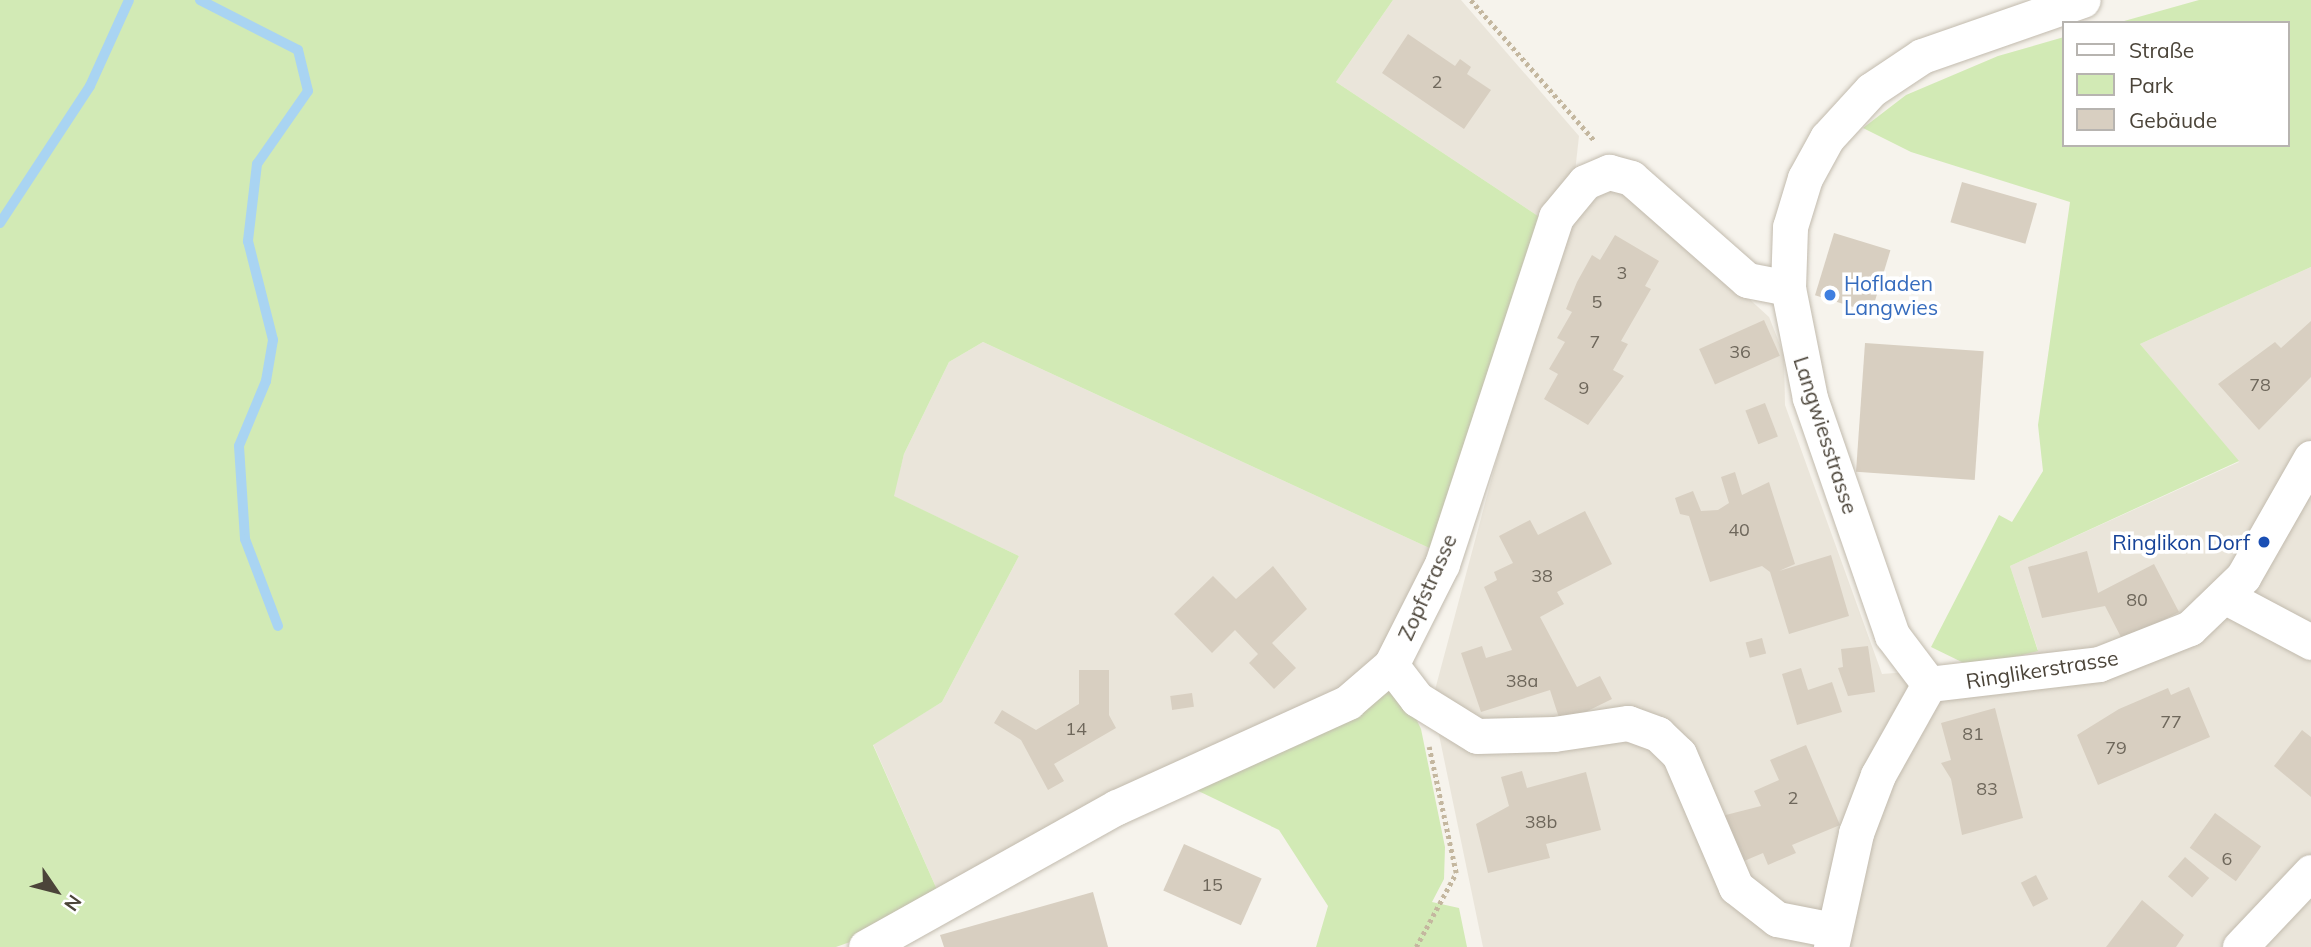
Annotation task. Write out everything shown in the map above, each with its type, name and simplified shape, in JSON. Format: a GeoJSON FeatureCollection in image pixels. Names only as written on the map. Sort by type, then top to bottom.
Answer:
{"type":"FeatureCollection","features":[{"type":"Feature","properties":{"kind":"street","name":"Langwiesstrasse"},"geometry":{"type":"LineString","coordinates":[[1928,684],[1892,635],[1810,398],[1788,288],[1790,227],[1805,177],[1827,138],[1871,90],[1922,56],[2083,0]]}},
{"type":"Feature","properties":{"kind":"street"},"geometry":{"type":"LineString","coordinates":[[1609,172],[1655,194],[1747,280],[1788,288]]}},
{"type":"Feature","properties":{"kind":"street","name":"Zopfstrasse"},"geometry":{"type":"LineString","coordinates":[[866,947],[1117,807],[1348,702],[1391,665],[1442,564],[1556,217],[1585,182],[1609,172]]}},
{"type":"Feature","properties":{"kind":"street","name":"Ringlikerstrasse"},"geometry":{"type":"LineString","coordinates":[[1928,684],[2137,654],[2190,628],[2226,597],[2311,458]]}},
{"type":"Feature","properties":{"kind":"street"},"geometry":{"type":"LineString","coordinates":[[2226,597],[2311,642]]}},
{"type":"Feature","properties":{"kind":"street"},"geometry":{"type":"LineString","coordinates":[[1391,665],[1417,699],[1477,736],[1554,734],[1628,723],[1658,734],[1679,754],[1736,887],[1777,919],[1832,938],[1860,822],[1928,684]]}},
{"type":"Feature","properties":{"kind":"street"},"geometry":{"type":"LineString","coordinates":[[2240,947],[2311,872]]}},
{"type":"Feature","properties":{"kind":"path"},"geometry":{"type":"LineString","coordinates":[[1471,0],[1598,143],[1609,172]]}},
{"type":"Feature","properties":{"kind":"path"},"geometry":{"type":"LineString","coordinates":[[1416,947],[1456,873],[1417,699]]}},
{"type":"Feature","properties":{"kind":"shaded area"},"geometry":{"type":"Polygon","coordinates":[[[1393,0],[1461,0],[1579,136],[1575,172],[1544,220],[1336,82],[1393,0]]]}},
{"type":"Feature","properties":{"kind":"shaded area"},"geometry":{"type":"Polygon","coordinates":[[[1613,187],[1641,200],[1769,317],[1784,355],[1785,405],[1882,674],[1972,667],[2038,650],[2010,566],[2239,462],[2140,344],[2311,267],[2311,947],[1483,947],[1432,701],[1551,257],[1571,215],[1613,187]]]}},
{"type":"Feature","properties":{"kind":"shaded area"},"geometry":{"type":"Polygon","coordinates":[[[983,342],[1438,552],[1381,667],[938,892],[873,744],[942,702],[1019,556],[893,496],[904,454],[949,362],[983,342]]]}},
{"type":"Feature","properties":{"kind":"green space"},"geometry":{"type":"Polygon","coordinates":[[[0,0],[1393,0],[1336,82],[1544,220],[1438,552],[983,342],[949,362],[904,454],[894,496],[1019,556],[942,702],[873,745],[938,892],[881,931],[836,947],[0,947],[0,0]]]}},
{"type":"Feature","properties":{"kind":"green space"},"geometry":{"type":"Polygon","coordinates":[[[2199,0],[2311,0],[2311,267],[2140,344],[2239,461],[2010,566],[2038,651],[1972,667],[1931,647],[1999,515],[2012,522],[2043,471],[2038,425],[2070,202],[1911,152],[1863,128],[1906,95],[1998,56],[2062,38],[2062,147],[2290,147],[2290,21],[2124,21],[2199,0]]]}},
{"type":"Feature","properties":{"kind":"green space"},"geometry":{"type":"Polygon","coordinates":[[[1391,690],[1408,702],[1421,729],[1445,847],[1444,879],[1432,902],[1459,908],[1467,947],[1316,947],[1328,906],[1279,830],[1186,785],[1391,690]]]}},
{"type":"Feature","properties":{"kind":"building"},"geometry":{"type":"Polygon","coordinates":[[[1408,34],[1455,66],[1460,59],[1471,67],[1467,74],[1491,90],[1464,129],[1382,73],[1408,34]]]}},
{"type":"Feature","properties":{"kind":"building"},"geometry":{"type":"Polygon","coordinates":[[[1962,182],[2037,203],[2025,244],[1950,222],[1962,182]]]}},
{"type":"Feature","properties":{"kind":"building"},"geometry":{"type":"Polygon","coordinates":[[[1834,233],[1890,250],[1871,312],[1815,295],[1834,233]]]}},
{"type":"Feature","properties":{"kind":"building"},"geometry":{"type":"Polygon","coordinates":[[[1615,235],[1659,261],[1645,286],[1651,289],[1621,341],[1628,344],[1613,370],[1624,376],[1588,425],[1544,399],[1558,374],[1549,369],[1565,342],[1557,338],[1572,312],[1566,309],[1577,282],[1592,255],[1600,260],[1615,235]]]}},
{"type":"Feature","properties":{"kind":"building"},"geometry":{"type":"Polygon","coordinates":[[[1764,320],[1780,356],[1715,385],[1699,349],[1764,320]]]}},
{"type":"Feature","properties":{"kind":"building"},"geometry":{"type":"Polygon","coordinates":[[[2311,321],[2311,377],[2259,430],[2218,384],[2275,342],[2281,348],[2311,321]]]}},
{"type":"Feature","properties":{"kind":"building"},"geometry":{"type":"Polygon","coordinates":[[[1865,343],[1984,351],[1975,480],[1856,472],[1865,343]]]}},
{"type":"Feature","properties":{"kind":"building"},"geometry":{"type":"Polygon","coordinates":[[[1765,403],[1778,437],[1758,444],[1745,411],[1765,403]]]}},
{"type":"Feature","properties":{"kind":"building"},"geometry":{"type":"Polygon","coordinates":[[[1735,472],[1742,495],[1769,482],[1795,564],[1779,571],[1831,555],[1849,616],[1789,634],[1770,572],[1762,566],[1710,582],[1689,516],[1680,514],[1675,498],[1693,491],[1701,511],[1718,510],[1729,503],[1721,477],[1735,472]]]}},
{"type":"Feature","properties":{"kind":"building"},"geometry":{"type":"Polygon","coordinates":[[[1585,511],[1612,564],[1557,592],[1564,604],[1540,617],[1577,687],[1600,676],[1612,699],[1561,724],[1550,690],[1481,712],[1461,653],[1482,646],[1486,658],[1512,650],[1484,587],[1497,580],[1494,572],[1513,563],[1499,536],[1530,520],[1538,535],[1585,511]]]}},
{"type":"Feature","properties":{"kind":"building"},"geometry":{"type":"Polygon","coordinates":[[[2087,551],[2098,593],[2154,564],[2179,612],[2123,641],[2105,606],[2042,618],[2028,567],[2087,551]]]}},
{"type":"Feature","properties":{"kind":"building"},"geometry":{"type":"Polygon","coordinates":[[[1273,566],[1307,609],[1272,643],[1296,668],[1274,689],[1249,663],[1258,654],[1235,630],[1212,653],[1174,614],[1213,576],[1236,599],[1273,566]]]}},
{"type":"Feature","properties":{"kind":"building"},"geometry":{"type":"Polygon","coordinates":[[[1762,638],[1766,653],[1750,658],[1746,642],[1762,638]]]}},
{"type":"Feature","properties":{"kind":"building"},"geometry":{"type":"Polygon","coordinates":[[[1868,646],[1875,692],[1848,696],[1838,668],[1843,667],[1841,649],[1868,646]]]}},
{"type":"Feature","properties":{"kind":"building"},"geometry":{"type":"Polygon","coordinates":[[[1801,668],[1808,690],[1832,682],[1842,712],[1797,725],[1782,674],[1801,668]]]}},
{"type":"Feature","properties":{"kind":"building"},"geometry":{"type":"Polygon","coordinates":[[[1079,670],[1109,670],[1109,715],[1116,728],[1054,764],[1064,781],[1048,790],[1021,740],[994,723],[1002,710],[1036,730],[1079,704],[1079,670]]]}},
{"type":"Feature","properties":{"kind":"building"},"geometry":{"type":"Polygon","coordinates":[[[2189,687],[2210,737],[2098,785],[2077,735],[2119,709],[2168,688],[2171,695],[2189,687]]]}},
{"type":"Feature","properties":{"kind":"building"},"geometry":{"type":"Polygon","coordinates":[[[1192,693],[1194,707],[1172,710],[1170,696],[1192,693]]]}},
{"type":"Feature","properties":{"kind":"building"},"geometry":{"type":"Polygon","coordinates":[[[1995,708],[2023,818],[1962,835],[1951,779],[1941,763],[1951,760],[1941,723],[1995,708]]]}},
{"type":"Feature","properties":{"kind":"building"},"geometry":{"type":"Polygon","coordinates":[[[2302,730],[2311,737],[2311,797],[2274,766],[2302,730]]]}},
{"type":"Feature","properties":{"kind":"building"},"geometry":{"type":"Polygon","coordinates":[[[1806,745],[1840,825],[1792,845],[1796,853],[1768,865],[1763,853],[1737,864],[1718,817],[1761,806],[1754,791],[1779,780],[1770,760],[1806,745]]]}},
{"type":"Feature","properties":{"kind":"building"},"geometry":{"type":"Polygon","coordinates":[[[1522,771],[1527,788],[1586,772],[1601,830],[1546,844],[1550,858],[1488,873],[1476,824],[1509,806],[1501,777],[1522,771]]]}},
{"type":"Feature","properties":{"kind":"building"},"geometry":{"type":"Polygon","coordinates":[[[2215,813],[2261,847],[2236,881],[2190,848],[2215,813]]]}},
{"type":"Feature","properties":{"kind":"building"},"geometry":{"type":"Polygon","coordinates":[[[1184,844],[1262,879],[1241,925],[1163,891],[1184,844]]]}},
{"type":"Feature","properties":{"kind":"building"},"geometry":{"type":"Polygon","coordinates":[[[2185,857],[2209,878],[2192,898],[2168,877],[2185,857]]]}},
{"type":"Feature","properties":{"kind":"building"},"geometry":{"type":"Polygon","coordinates":[[[2036,875],[2048,899],[2033,907],[2021,883],[2036,875]]]}},
{"type":"Feature","properties":{"kind":"building"},"geometry":{"type":"Polygon","coordinates":[[[1093,892],[1108,947],[944,947],[940,935],[1093,892]]]}},
{"type":"Feature","properties":{"kind":"building"},"geometry":{"type":"Polygon","coordinates":[[[2142,900],[2184,935],[2176,947],[2106,947],[2142,900]]]}},
{"type":"Feature","properties":{"kind":"waterway"},"geometry":{"type":"LineString","coordinates":[[0,223],[90,86],[129,0]]}},
{"type":"Feature","properties":{"kind":"waterway"},"geometry":{"type":"LineString","coordinates":[[200,0],[298,50],[308,91],[257,164],[248,241],[273,340],[266,381],[239,446],[245,539],[278,626]]}},
{"type":"Feature","properties":{"kind":"place","name":"Hofladen Langwies"},"geometry":{"type":"Point","coordinates":[1830,295]}},
{"type":"Feature","properties":{"kind":"place","name":"Ringlikon Dorf"},"geometry":{"type":"Point","coordinates":[2264,542]}}]}
